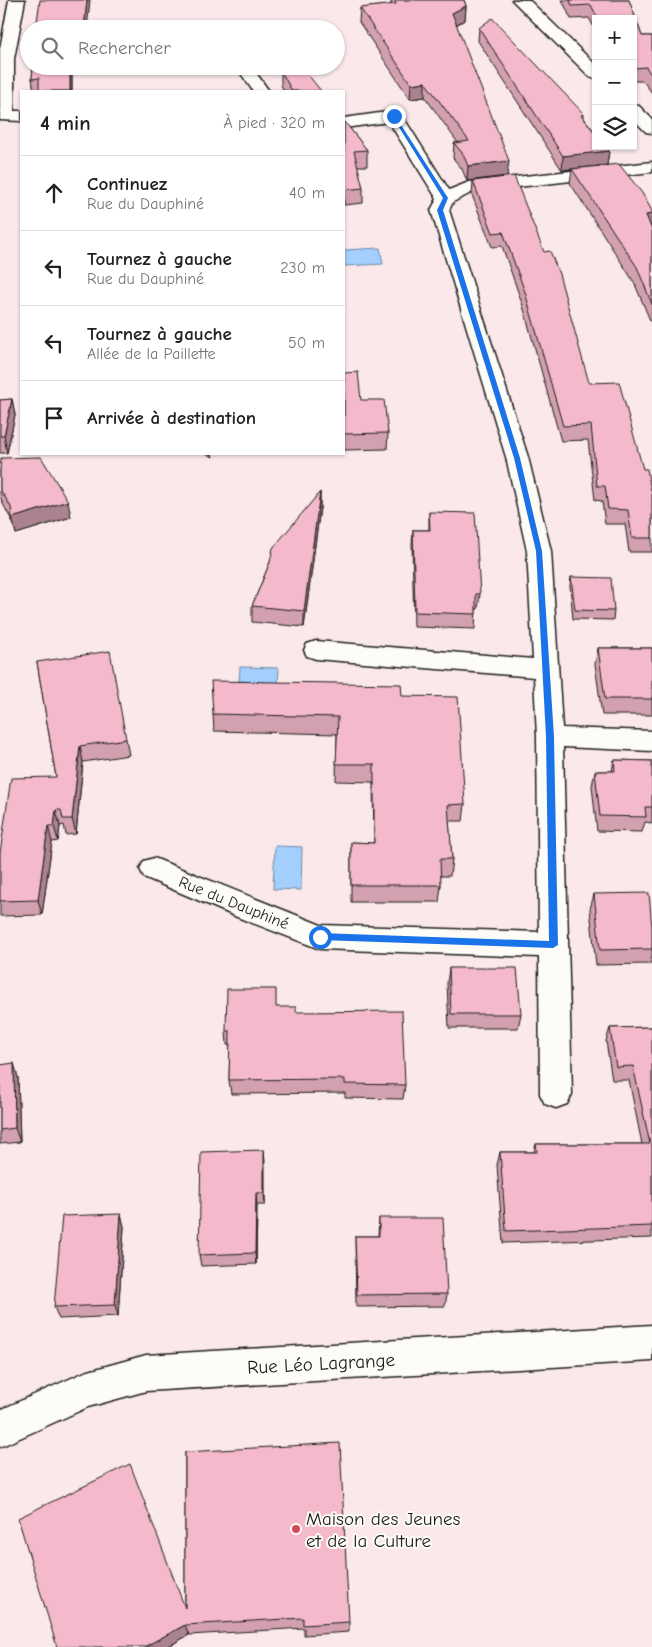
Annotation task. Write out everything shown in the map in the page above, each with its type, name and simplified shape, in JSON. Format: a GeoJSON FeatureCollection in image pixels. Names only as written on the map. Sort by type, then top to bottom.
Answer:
{"type":"FeatureCollection","features":[{"type":"Feature","properties":{"kind":"street"},"geometry":{"type":"LineString","coordinates":[[17,0],[6,59],[6,116],[20,116]]}},
{"type":"Feature","properties":{"kind":"street"},"geometry":{"type":"LineString","coordinates":[[520,0],[592,70]]}},
{"type":"Feature","properties":{"kind":"street"},"geometry":{"type":"LineString","coordinates":[[250,75],[260,90]]}},
{"type":"Feature","properties":{"kind":"street"},"geometry":{"type":"LineString","coordinates":[[637,114],[652,128]]}},
{"type":"Feature","properties":{"kind":"street"},"geometry":{"type":"LineString","coordinates":[[345,123],[394,116],[446,198]]}},
{"type":"Feature","properties":{"kind":"street"},"geometry":{"type":"LineString","coordinates":[[556,1094],[550,737],[539,551],[517,458],[440,210],[446,198],[469,187],[652,167]]}},
{"type":"Feature","properties":{"kind":"street"},"geometry":{"type":"LineString","coordinates":[[316,650],[546,669]]}},
{"type":"Feature","properties":{"kind":"street"},"geometry":{"type":"LineString","coordinates":[[550,737],[652,742]]}},
{"type":"Feature","properties":{"kind":"street","name":"Rue du Dauphiné"},"geometry":{"type":"LineString","coordinates":[[154,869],[247,909],[320,937],[553,945]]}},
{"type":"Feature","properties":{"kind":"street","name":"Rue Léo Lagrange"},"geometry":{"type":"LineString","coordinates":[[0,1429],[85,1390],[146,1373],[652,1343]]}},
{"type":"Feature","properties":{"kind":"water"},"geometry":{"type":"Polygon","coordinates":[[[380,248],[383,264],[345,266],[345,250],[380,248]]]}},
{"type":"Feature","properties":{"kind":"water"},"geometry":{"type":"Polygon","coordinates":[[[240,667],[279,668],[278,683],[239,681],[240,667]]]}},
{"type":"Feature","properties":{"kind":"water"},"geometry":{"type":"Polygon","coordinates":[[[275,846],[302,847],[301,890],[273,889],[275,846]]]}},
{"type":"Feature","properties":{"kind":"building"},"geometry":{"type":"Polygon","coordinates":[[[40,0],[87,0],[85,20],[37,20],[40,0]]]}},
{"type":"Feature","properties":{"kind":"building"},"geometry":{"type":"Polygon","coordinates":[[[395,0],[464,0],[466,6],[452,13],[509,161],[468,166],[463,154],[454,143],[469,141],[425,82],[411,84],[360,8],[396,4],[395,0]]]}},
{"type":"Feature","properties":{"kind":"building"},"geometry":{"type":"Polygon","coordinates":[[[570,0],[629,0],[634,15],[596,15],[591,5],[572,6],[570,0]]]}},
{"type":"Feature","properties":{"kind":"building"},"geometry":{"type":"Polygon","coordinates":[[[492,18],[584,114],[581,115],[592,129],[592,150],[609,151],[563,156],[479,28],[492,18]]]}},
{"type":"Feature","properties":{"kind":"building"},"geometry":{"type":"Polygon","coordinates":[[[637,22],[642,36],[652,36],[652,76],[646,67],[637,68],[637,22]]]}},
{"type":"Feature","properties":{"kind":"building"},"geometry":{"type":"Polygon","coordinates":[[[32,75],[70,75],[70,90],[39,90],[39,78],[32,79],[32,75]]]}},
{"type":"Feature","properties":{"kind":"building"},"geometry":{"type":"Polygon","coordinates":[[[283,75],[308,75],[320,90],[291,90],[283,75]]]}},
{"type":"Feature","properties":{"kind":"building"},"geometry":{"type":"Polygon","coordinates":[[[345,122],[367,150],[354,151],[363,188],[345,190],[345,122]]]}},
{"type":"Feature","properties":{"kind":"building"},"geometry":{"type":"Polygon","coordinates":[[[619,164],[642,193],[652,211],[652,214],[646,215],[652,230],[652,304],[637,267],[572,169],[619,164]]]}},
{"type":"Feature","properties":{"kind":"building"},"geometry":{"type":"Polygon","coordinates":[[[514,176],[544,252],[550,251],[559,274],[589,383],[619,382],[643,469],[647,469],[652,491],[652,538],[632,538],[628,510],[608,509],[605,486],[597,486],[591,425],[563,426],[525,292],[503,232],[493,233],[473,181],[514,176]]]}},
{"type":"Feature","properties":{"kind":"building"},"geometry":{"type":"Polygon","coordinates":[[[358,372],[361,400],[384,400],[388,433],[345,434],[345,373],[358,372]]]}},
{"type":"Feature","properties":{"kind":"building"},"geometry":{"type":"Polygon","coordinates":[[[12,399],[4,436],[0,436],[0,400],[12,399]]]}},
{"type":"Feature","properties":{"kind":"building"},"geometry":{"type":"Polygon","coordinates":[[[41,457],[68,501],[12,518],[11,507],[0,489],[1,458],[41,457]]]}},
{"type":"Feature","properties":{"kind":"building"},"geometry":{"type":"Polygon","coordinates":[[[320,492],[304,611],[252,606],[270,562],[273,548],[320,492]]]}},
{"type":"Feature","properties":{"kind":"building"},"geometry":{"type":"Polygon","coordinates":[[[429,512],[475,513],[480,594],[476,594],[476,614],[415,612],[413,530],[430,530],[429,512]]]}},
{"type":"Feature","properties":{"kind":"building"},"geometry":{"type":"Polygon","coordinates":[[[571,577],[611,578],[614,611],[575,610],[571,577]]]}},
{"type":"Feature","properties":{"kind":"building"},"geometry":{"type":"Polygon","coordinates":[[[598,648],[652,648],[652,699],[605,699],[598,648]]]}},
{"type":"Feature","properties":{"kind":"building"},"geometry":{"type":"Polygon","coordinates":[[[110,651],[126,739],[80,746],[72,819],[63,819],[61,810],[56,810],[54,826],[48,826],[38,900],[0,901],[0,853],[11,778],[56,777],[37,662],[110,651]]]}},
{"type":"Feature","properties":{"kind":"building"},"geometry":{"type":"Polygon","coordinates":[[[211,681],[401,684],[402,696],[458,697],[465,804],[448,805],[452,859],[440,859],[441,885],[351,885],[351,842],[374,843],[374,764],[336,764],[338,717],[213,714],[211,681]]]}},
{"type":"Feature","properties":{"kind":"building"},"geometry":{"type":"Polygon","coordinates":[[[614,760],[652,761],[652,807],[645,807],[646,817],[600,816],[595,771],[615,771],[614,760]]]}},
{"type":"Feature","properties":{"kind":"building"},"geometry":{"type":"Polygon","coordinates":[[[649,893],[652,949],[600,950],[594,894],[649,893]]]}},
{"type":"Feature","properties":{"kind":"building"},"geometry":{"type":"Polygon","coordinates":[[[449,968],[517,968],[521,1014],[451,1014],[449,968]]]}},
{"type":"Feature","properties":{"kind":"building"},"geometry":{"type":"Polygon","coordinates":[[[227,989],[276,989],[276,1007],[296,1007],[296,1012],[402,1011],[405,1085],[345,1084],[345,1079],[229,1080],[230,1031],[226,1031],[227,989]]]}},
{"type":"Feature","properties":{"kind":"building"},"geometry":{"type":"Polygon","coordinates":[[[652,1027],[652,1226],[506,1231],[500,1152],[537,1152],[536,1144],[650,1144],[633,1066],[616,1067],[610,1028],[652,1027]]]}},
{"type":"Feature","properties":{"kind":"building"},"geometry":{"type":"Polygon","coordinates":[[[14,1063],[15,1128],[0,1130],[0,1065],[14,1063]]]}},
{"type":"Feature","properties":{"kind":"building"},"geometry":{"type":"Polygon","coordinates":[[[264,1150],[264,1193],[256,1193],[255,1253],[199,1255],[201,1152],[264,1150]]]}},
{"type":"Feature","properties":{"kind":"building"},"geometry":{"type":"Polygon","coordinates":[[[121,1214],[115,1305],[54,1307],[62,1216],[121,1214]]]}},
{"type":"Feature","properties":{"kind":"building"},"geometry":{"type":"Polygon","coordinates":[[[379,1218],[443,1218],[447,1294],[357,1295],[355,1236],[379,1236],[379,1218]]]}},
{"type":"Feature","properties":{"kind":"building"},"geometry":{"type":"Polygon","coordinates":[[[340,1443],[349,1622],[303,1625],[303,1618],[185,1625],[144,1647],[57,1647],[18,1518],[130,1464],[185,1608],[185,1452],[340,1443]]]}},
{"type":"Feature","properties":{"kind":"place","name":"Maison des Jeunes et de la Culture"},"geometry":{"type":"Point","coordinates":[296,1529]}},
{"type":"Feature","properties":{"kind":"route"},"geometry":{"type":"LineString","coordinates":[[320,937],[553,945],[550,737],[539,551],[517,458],[440,210],[446,198],[394,116]]}}]}
